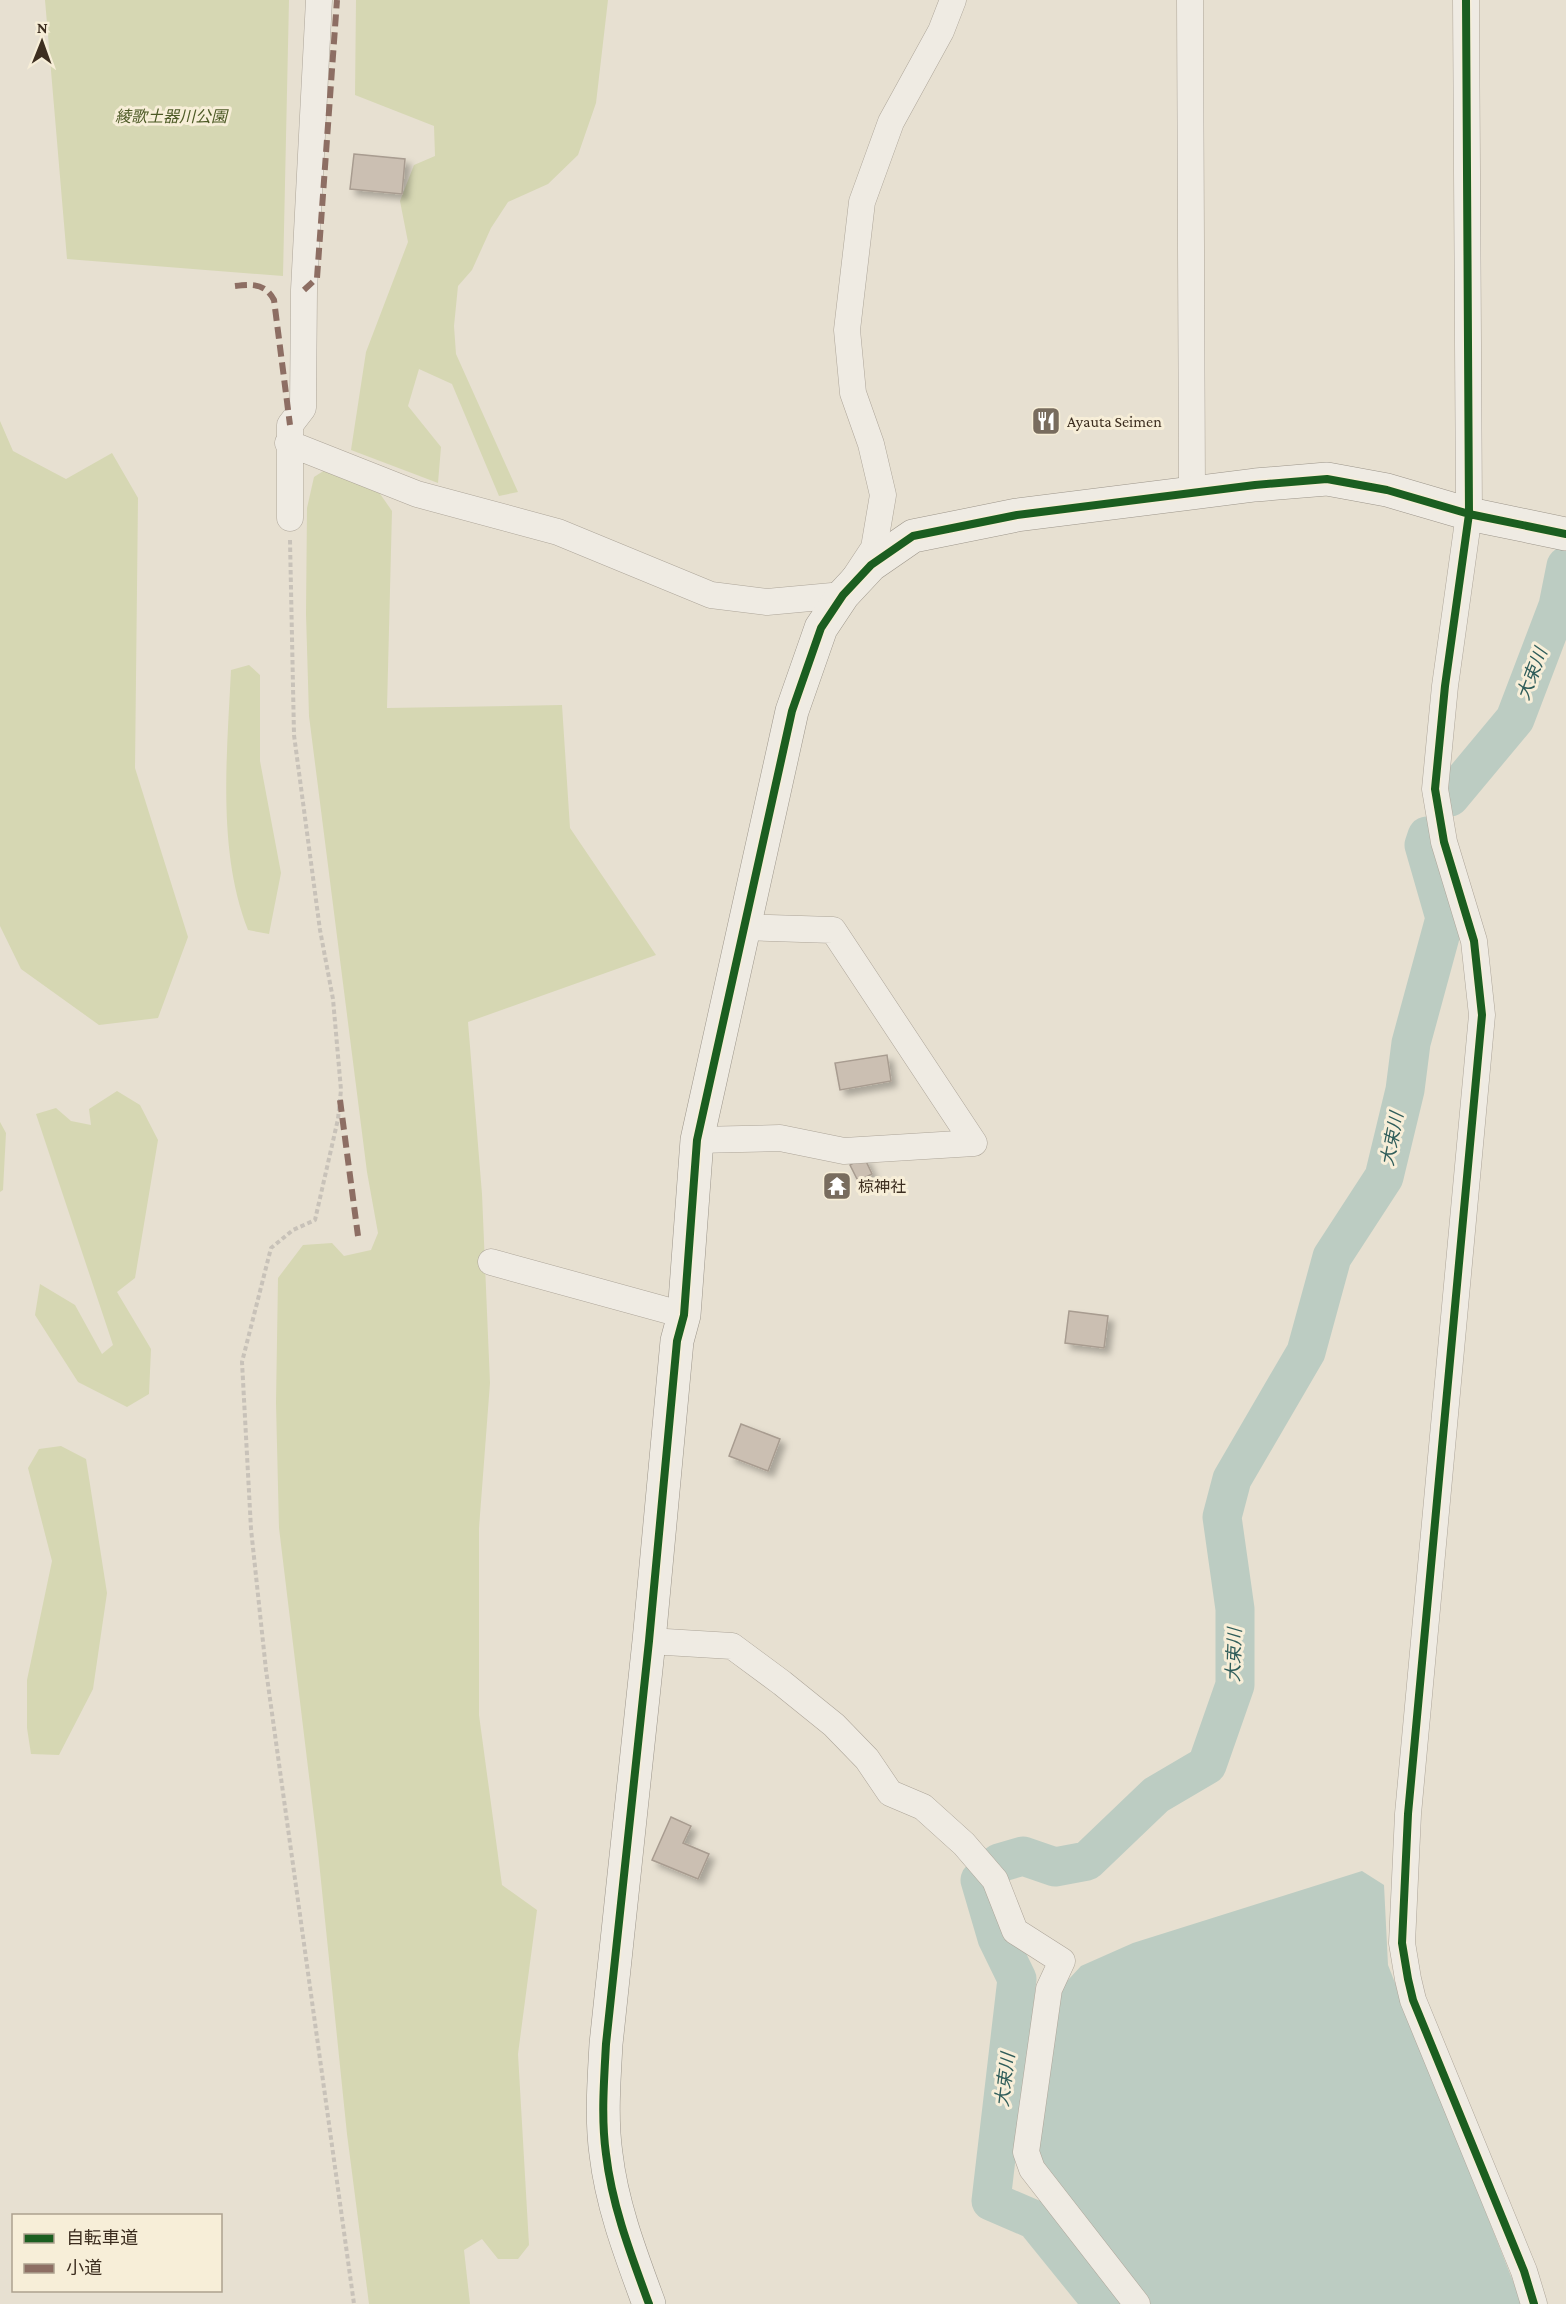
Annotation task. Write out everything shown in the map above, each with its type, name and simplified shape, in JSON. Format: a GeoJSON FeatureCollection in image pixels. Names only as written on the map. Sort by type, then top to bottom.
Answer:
{"type":"FeatureCollection","features":[{"type":"Feature","properties":{"kind":"street"},"geometry":{"type":"LineString","coordinates":[[290,518],[288,444],[290,425],[303,408],[304,290],[319,0]]}},
{"type":"Feature","properties":{"kind":"street"},"geometry":{"type":"LineString","coordinates":[[649,2304],[615,2206],[606,2154],[603,2102],[606,2044],[649,1641],[677,1341],[684,1315],[697,1140],[792,711],[806,663],[821,628],[874,548],[883,495],[871,444],[853,393],[847,330],[862,202],[891,122],[941,31],[953,0]]}},
{"type":"Feature","properties":{"kind":"street"},"geometry":{"type":"LineString","coordinates":[[1190,0],[1192,493]]}},
{"type":"Feature","properties":{"kind":"street"},"geometry":{"type":"LineString","coordinates":[[1466,0],[1469,514],[1445,686],[1436,789],[1444,842],[1474,941],[1482,1015],[1408,1814],[1402,1943],[1413,2000],[1524,2271],[1534,2304]]}},
{"type":"Feature","properties":{"kind":"street"},"geometry":{"type":"LineString","coordinates":[[288,444],[417,494],[558,532],[711,595],[768,603],[843,595],[872,565],[913,536],[1017,515],[1327,479],[1387,490],[1469,514],[1566,534]]}},
{"type":"Feature","properties":{"kind":"street"},"geometry":{"type":"LineString","coordinates":[[697,1140],[780,1138],[844,1151],[974,1143],[833,930],[743,927]]}},
{"type":"Feature","properties":{"kind":"street"},"geometry":{"type":"LineString","coordinates":[[491,1262],[684,1315]]}},
{"type":"Feature","properties":{"kind":"street"},"geometry":{"type":"LineString","coordinates":[[649,1641],[732,1646],[834,1725],[867,1759],[890,1793],[923,1807],[964,1844],[989,1874],[1016,1931],[1062,1961],[1048,1989],[1026,2152],[1032,2169],[1137,2304]]}},
{"type":"Feature","properties":{"kind":"path"},"geometry":{"type":"LineString","coordinates":[[290,518],[294,735],[320,930],[333,999],[341,1090],[338,1119],[315,1220],[292,1230],[271,1248],[242,1362],[251,1529],[266,1670],[354,2304]]}},
{"type":"Feature","properties":{"kind":"green space","name":"綾歌土器川公園"},"geometry":{"type":"Polygon","coordinates":[[[45,0],[289,0],[283,276],[67,259],[45,0]]]}},
{"type":"Feature","properties":{"kind":"green space"},"geometry":{"type":"Polygon","coordinates":[[[356,0],[608,0],[596,103],[578,155],[548,184],[508,202],[491,228],[472,270],[458,286],[454,326],[456,354],[518,492],[499,496],[452,384],[419,369],[408,406],[441,447],[438,483],[351,450],[366,352],[408,242],[400,201],[414,165],[435,156],[434,126],[355,95],[356,0]]]}},
{"type":"Feature","properties":{"kind":"green space"},"geometry":{"type":"Polygon","coordinates":[[[0,421],[13,451],[66,479],[112,453],[138,498],[135,768],[188,937],[158,1018],[99,1025],[21,969],[0,926],[0,421]]]}},
{"type":"Feature","properties":{"kind":"green space"},"geometry":{"type":"Polygon","coordinates":[[[328,468],[376,488],[392,511],[387,708],[562,705],[570,828],[656,955],[468,1022],[482,1194],[490,1383],[479,1528],[479,1715],[502,1885],[537,1910],[518,2054],[529,2245],[518,2259],[498,2259],[482,2239],[464,2250],[470,2304],[369,2304],[347,2134],[317,1842],[279,1528],[276,1403],[278,1278],[303,1245],[332,1243],[344,1256],[371,1250],[378,1233],[367,1172],[309,716],[306,614],[307,508],[314,477],[328,468]]]}},
{"type":"Feature","properties":{"kind":"green space"},"geometry":{"type":"Polygon","coordinates":[[[249,665],[260,675],[260,761],[281,873],[269,934],[248,930],[238,900],[228,835],[226,769],[231,670],[249,665]]]}},
{"type":"Feature","properties":{"kind":"green space"},"geometry":{"type":"Polygon","coordinates":[[[117,1091],[140,1105],[158,1140],[135,1278],[117,1292],[151,1349],[149,1394],[127,1407],[78,1382],[35,1315],[40,1284],[75,1305],[102,1354],[113,1345],[36,1114],[56,1108],[71,1121],[91,1125],[89,1109],[117,1091]]]}},
{"type":"Feature","properties":{"kind":"green space"},"geometry":{"type":"Polygon","coordinates":[[[0,1122],[6,1133],[3,1190],[0,1192],[0,1122]]]}},
{"type":"Feature","properties":{"kind":"green space"},"geometry":{"type":"Polygon","coordinates":[[[61,1446],[86,1459],[107,1593],[93,1689],[59,1755],[31,1754],[27,1728],[27,1680],[52,1561],[28,1468],[39,1449],[61,1446]]]}},
{"type":"Feature","properties":{"kind":"shaded area"},"geometry":{"type":"Polygon","coordinates":[[[1362,1871],[1384,1885],[1388,1965],[1522,2304],[1148,2304],[1031,2148],[1056,1993],[1081,1966],[1133,1943],[1362,1871]]]}},
{"type":"Feature","properties":{"kind":"building"},"geometry":{"type":"Polygon","coordinates":[[[354,154],[405,159],[402,194],[350,189],[354,154]]]}},
{"type":"Feature","properties":{"kind":"building"},"geometry":{"type":"Polygon","coordinates":[[[887,1055],[891,1081],[840,1090],[835,1063],[887,1055]]]}},
{"type":"Feature","properties":{"kind":"building"},"geometry":{"type":"Polygon","coordinates":[[[864,1157],[872,1174],[858,1181],[850,1165],[864,1157]]]}},
{"type":"Feature","properties":{"kind":"building"},"geometry":{"type":"Polygon","coordinates":[[[1069,1311],[1108,1316],[1104,1348],[1065,1343],[1069,1311]]]}},
{"type":"Feature","properties":{"kind":"building"},"geometry":{"type":"Polygon","coordinates":[[[741,1424],[780,1439],[768,1471],[729,1456],[741,1424]]]}},
{"type":"Feature","properties":{"kind":"building"},"geometry":{"type":"Polygon","coordinates":[[[671,1817],[691,1826],[683,1843],[709,1854],[698,1879],[652,1860],[671,1817]]]}},
{"type":"Feature","properties":{"kind":"waterway","name":"大束川"},"geometry":{"type":"LineString","coordinates":[[1450,797],[1515,719],[1558,606],[1566,566]]}},
{"type":"Feature","properties":{"kind":"waterway","name":"大束川"},"geometry":{"type":"LineString","coordinates":[[1103,2304],[1035,2220],[991,2201],[1017,1979],[997,1938],[980,1880],[999,1863],[1023,1856],[1055,1867],[1087,1861],[1156,1795],[1207,1765],[1235,1685],[1235,1609],[1222,1517],[1232,1479],[1306,1352],[1332,1257],[1384,1177],[1405,1090],[1411,1043],[1445,918],[1424,845],[1427,836]]}},
{"type":"Feature","properties":{"kind":"marked path"},"geometry":{"type":"LineString","coordinates":[[304,290],[317,278],[337,0]]}},
{"type":"Feature","properties":{"kind":"marked path"},"geometry":{"type":"LineString","coordinates":[[235,286],[258,286],[266,290],[274,300],[290,425]]}},
{"type":"Feature","properties":{"kind":"marked path"},"geometry":{"type":"LineString","coordinates":[[340,1100],[358,1236]]}},
{"type":"Feature","properties":{"kind":"cycle path"},"geometry":{"type":"LineString","coordinates":[[1466,0],[1469,514],[1445,686],[1435,789],[1444,842],[1474,941],[1482,1015],[1408,1814],[1402,1943],[1413,2000],[1524,2271],[1534,2304]]}},
{"type":"Feature","properties":{"kind":"cycle path"},"geometry":{"type":"LineString","coordinates":[[649,2304],[623,2230],[609,2173],[604,2140],[604,2086],[606,2044],[649,1641],[677,1341],[684,1315],[697,1140],[792,711],[821,628],[843,595],[871,565],[913,536],[1017,515],[1255,485],[1327,479],[1387,490],[1469,514],[1566,534]]}},
{"type":"Feature","properties":{"kind":"place","name":"Ayauta Seimen"},"geometry":{"type":"Point","coordinates":[1046,421]}},
{"type":"Feature","properties":{"kind":"place","name":"椋神社"},"geometry":{"type":"Point","coordinates":[837,1186]}}]}
